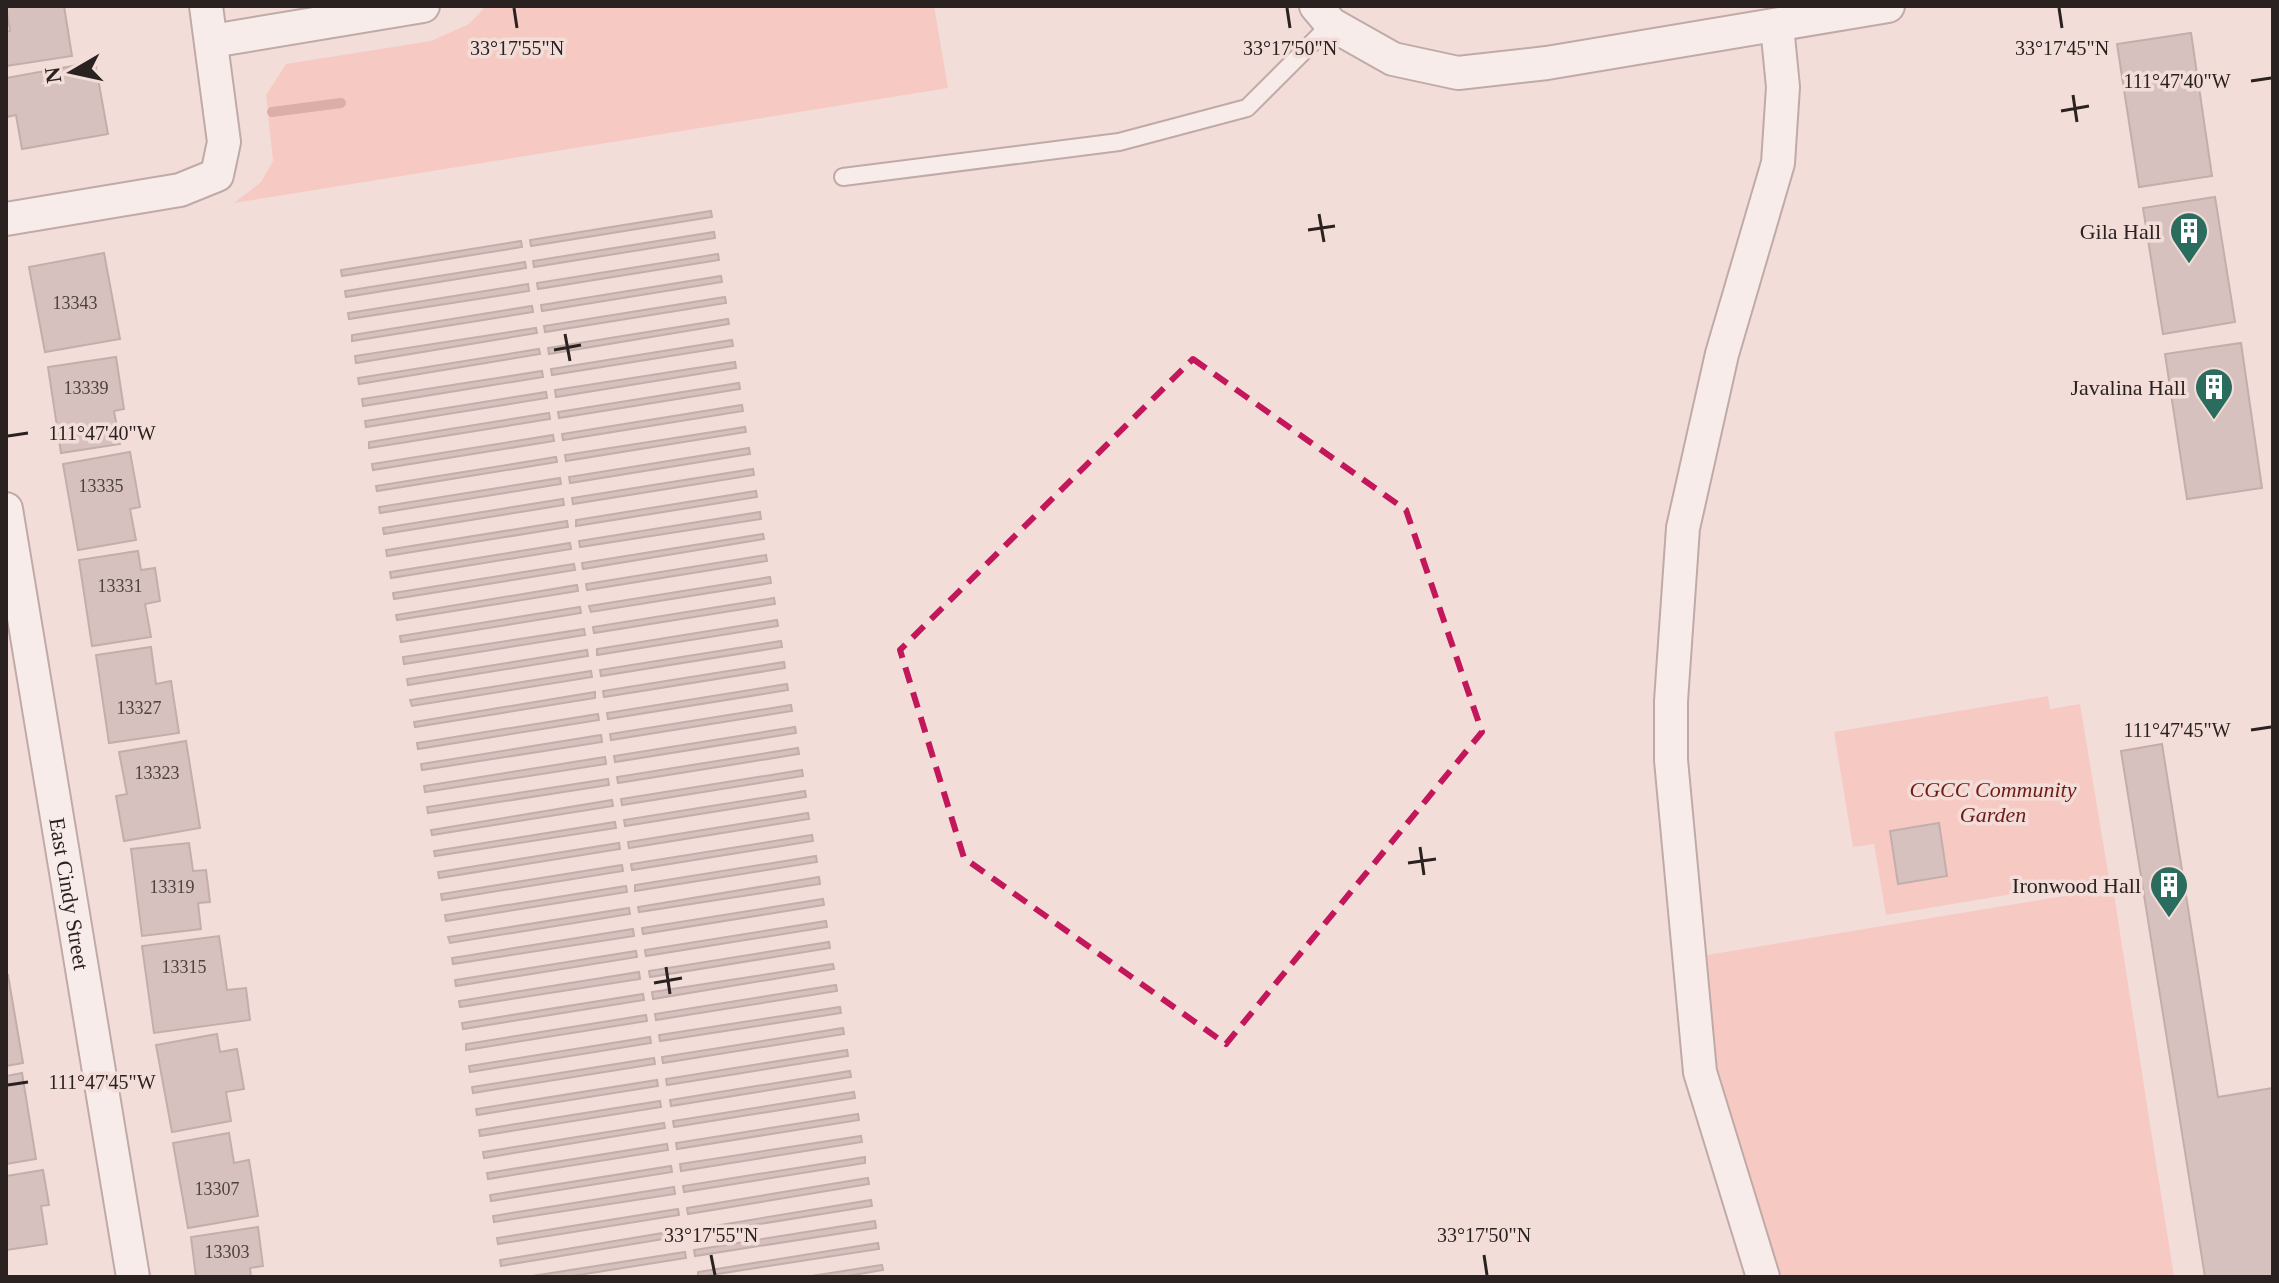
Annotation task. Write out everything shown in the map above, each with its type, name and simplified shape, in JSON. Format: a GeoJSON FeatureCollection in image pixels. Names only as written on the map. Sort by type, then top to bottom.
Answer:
{"type":"FeatureCollection","features":[{"type":"Feature","properties":{"kind":"street"},"geometry":{"type":"LineString","coordinates":[[6,219],[180,190],[217,175],[224,142],[206,6]]}},
{"type":"Feature","properties":{"kind":"street"},"geometry":{"type":"LineString","coordinates":[[212,41],[423,6]]}},
{"type":"Feature","properties":{"kind":"street"},"geometry":{"type":"LineString","coordinates":[[1324,15],[1393,59],[1458,73],[1547,63],[1888,6]]}},
{"type":"Feature","properties":{"kind":"street"},"geometry":{"type":"LineString","coordinates":[[1763,1277],[1700,1072],[1671,760],[1671,701],[1683,528],[1722,354],[1778,163],[1783,87],[1777,26]]}},
{"type":"Feature","properties":{"kind":"street","name":"East Cindy Street"},"geometry":{"type":"LineString","coordinates":[[6,509],[133,1277]]}},
{"type":"Feature","properties":{"kind":"lane"},"geometry":{"type":"LineString","coordinates":[[843,177],[1119,142],[1247,108],[1324,15]]}},
{"type":"Feature","properties":{"kind":"highlighted area"},"geometry":{"type":"Polygon","coordinates":[[[1193,359],[1406,510],[1482,732],[1226,1044],[964,858],[900,650],[1193,359]]]}},
{"type":"Feature","properties":{"kind":"green space"},"geometry":{"type":"Polygon","coordinates":[[[486,6],[934,6],[948,88],[234,203],[261,182],[273,161],[266,95],[286,64],[431,41],[469,24],[486,6]]]}},
{"type":"Feature","properties":{"kind":"green space","name":"CGCC Community Garden"},"geometry":{"type":"Polygon","coordinates":[[[2048,696],[2050,709],[2080,704],[2109,878],[1886,915],[1874,844],[1853,847],[1834,732],[2048,696]]]}},
{"type":"Feature","properties":{"kind":"green space"},"geometry":{"type":"Polygon","coordinates":[[[2113,888],[2174,1277],[1764,1277],[1689,958],[2113,888]]]}},
{"type":"Feature","properties":{"kind":"building"},"geometry":{"type":"Polygon","coordinates":[[[6,6],[64,6],[72,56],[6,66],[6,32],[10,31],[6,6]]]}},
{"type":"Feature","properties":{"kind":"building"},"geometry":{"type":"Polygon","coordinates":[[[2191,33],[2212,176],[2139,187],[2117,44],[2191,33]]]}},
{"type":"Feature","properties":{"kind":"building"},"geometry":{"type":"Polygon","coordinates":[[[95,62],[108,134],[22,149],[16,115],[7,117],[6,78],[95,62]]]}},
{"type":"Feature","properties":{"kind":"building","name":"Gila Hall"},"geometry":{"type":"Polygon","coordinates":[[[2215,197],[2235,322],[2163,334],[2143,208],[2215,197]]]}},
{"type":"Feature","properties":{"kind":"building"},"geometry":{"type":"Polygon","coordinates":[[[711,211],[712,217],[531,246],[530,240],[711,211]]]}},
{"type":"Feature","properties":{"kind":"building"},"geometry":{"type":"Polygon","coordinates":[[[714,232],[715,238],[534,267],[533,261],[714,232]]]}},
{"type":"Feature","properties":{"kind":"building"},"geometry":{"type":"Polygon","coordinates":[[[521,241],[522,247],[342,276],[341,270],[521,241]]]}},
{"type":"Feature","properties":{"kind":"building"},"geometry":{"type":"Polygon","coordinates":[[[104,253],[120,339],[45,352],[29,267],[104,253]]]}},
{"type":"Feature","properties":{"kind":"building"},"geometry":{"type":"Polygon","coordinates":[[[718,254],[719,260],[538,289],[537,283],[718,254]]]}},
{"type":"Feature","properties":{"kind":"building"},"geometry":{"type":"Polygon","coordinates":[[[525,262],[526,268],[346,297],[345,291],[525,262]]]}},
{"type":"Feature","properties":{"kind":"building"},"geometry":{"type":"Polygon","coordinates":[[[721,276],[722,282],[542,311],[541,305],[721,276]]]}},
{"type":"Feature","properties":{"kind":"building"},"geometry":{"type":"Polygon","coordinates":[[[528,284],[529,291],[349,319],[348,313],[528,284]]]}},
{"type":"Feature","properties":{"kind":"building"},"geometry":{"type":"Polygon","coordinates":[[[725,297],[726,303],[545,332],[544,326],[725,297]]]}},
{"type":"Feature","properties":{"kind":"building"},"geometry":{"type":"Polygon","coordinates":[[[532,306],[533,312],[352,341],[352,335],[532,306]]]}},
{"type":"Feature","properties":{"kind":"building"},"geometry":{"type":"Polygon","coordinates":[[[728,319],[729,324],[549,354],[548,348],[728,319]]]}},
{"type":"Feature","properties":{"kind":"building"},"geometry":{"type":"Polygon","coordinates":[[[536,328],[537,333],[356,363],[355,356],[536,328]]]}},
{"type":"Feature","properties":{"kind":"building"},"geometry":{"type":"Polygon","coordinates":[[[732,340],[733,346],[552,375],[551,369],[732,340]]]}},
{"type":"Feature","properties":{"kind":"building","name":"Javalina Hall"},"geometry":{"type":"Polygon","coordinates":[[[2241,343],[2262,488],[2187,499],[2165,354],[2241,343]]]}},
{"type":"Feature","properties":{"kind":"building"},"geometry":{"type":"Polygon","coordinates":[[[539,349],[540,354],[359,384],[358,378],[539,349]]]}},
{"type":"Feature","properties":{"kind":"building"},"geometry":{"type":"Polygon","coordinates":[[[116,357],[124,409],[114,411],[120,444],[61,453],[48,367],[116,357]]]}},
{"type":"Feature","properties":{"kind":"building"},"geometry":{"type":"Polygon","coordinates":[[[735,362],[736,368],[556,397],[555,390],[735,362]]]}},
{"type":"Feature","properties":{"kind":"building"},"geometry":{"type":"Polygon","coordinates":[[[542,371],[543,377],[363,406],[362,399],[542,371]]]}},
{"type":"Feature","properties":{"kind":"building"},"geometry":{"type":"Polygon","coordinates":[[[739,383],[740,389],[559,418],[558,412],[739,383]]]}},
{"type":"Feature","properties":{"kind":"building"},"geometry":{"type":"Polygon","coordinates":[[[546,392],[547,398],[366,427],[365,421],[546,392]]]}},
{"type":"Feature","properties":{"kind":"building"},"geometry":{"type":"Polygon","coordinates":[[[742,405],[743,411],[563,440],[562,434],[742,405]]]}},
{"type":"Feature","properties":{"kind":"building"},"geometry":{"type":"Polygon","coordinates":[[[549,413],[550,419],[369,448],[369,442],[549,413]]]}},
{"type":"Feature","properties":{"kind":"building"},"geometry":{"type":"Polygon","coordinates":[[[745,427],[746,432],[566,461],[565,455],[745,427]]]}},
{"type":"Feature","properties":{"kind":"building"},"geometry":{"type":"Polygon","coordinates":[[[553,435],[554,441],[373,470],[372,464],[553,435]]]}},
{"type":"Feature","properties":{"kind":"building"},"geometry":{"type":"Polygon","coordinates":[[[749,448],[750,454],[570,483],[569,477],[749,448]]]}},
{"type":"Feature","properties":{"kind":"building"},"geometry":{"type":"Polygon","coordinates":[[[130,452],[140,507],[130,509],[136,540],[78,550],[63,464],[130,452]]]}},
{"type":"Feature","properties":{"kind":"building"},"geometry":{"type":"Polygon","coordinates":[[[556,457],[557,462],[377,491],[376,486],[556,457]]]}},
{"type":"Feature","properties":{"kind":"building"},"geometry":{"type":"Polygon","coordinates":[[[753,469],[754,475],[573,504],[572,498],[753,469]]]}},
{"type":"Feature","properties":{"kind":"building"},"geometry":{"type":"Polygon","coordinates":[[[560,478],[561,484],[380,513],[379,507],[560,478]]]}},
{"type":"Feature","properties":{"kind":"building"},"geometry":{"type":"Polygon","coordinates":[[[756,491],[757,497],[576,526],[576,520],[756,491]]]}},
{"type":"Feature","properties":{"kind":"building"},"geometry":{"type":"Polygon","coordinates":[[[563,499],[564,505],[384,534],[383,528],[563,499]]]}},
{"type":"Feature","properties":{"kind":"building"},"geometry":{"type":"Polygon","coordinates":[[[760,512],[761,519],[580,547],[579,541],[760,512]]]}},
{"type":"Feature","properties":{"kind":"building"},"geometry":{"type":"Polygon","coordinates":[[[567,521],[568,527],[387,556],[386,550],[567,521]]]}},
{"type":"Feature","properties":{"kind":"building"},"geometry":{"type":"Polygon","coordinates":[[[763,534],[764,539],[583,569],[582,563],[763,534]]]}},
{"type":"Feature","properties":{"kind":"building"},"geometry":{"type":"Polygon","coordinates":[[[570,543],[571,549],[391,578],[390,572],[570,543]]]}},
{"type":"Feature","properties":{"kind":"building"},"geometry":{"type":"Polygon","coordinates":[[[138,551],[141,570],[155,568],[160,601],[145,604],[151,637],[92,646],[79,560],[138,551]]]}},
{"type":"Feature","properties":{"kind":"building"},"geometry":{"type":"Polygon","coordinates":[[[766,555],[767,561],[587,590],[586,584],[766,555]]]}},
{"type":"Feature","properties":{"kind":"building"},"geometry":{"type":"Polygon","coordinates":[[[574,564],[575,570],[394,599],[393,593],[574,564]]]}},
{"type":"Feature","properties":{"kind":"building"},"geometry":{"type":"Polygon","coordinates":[[[770,577],[771,583],[591,612],[589,606],[770,577]]]}},
{"type":"Feature","properties":{"kind":"building"},"geometry":{"type":"Polygon","coordinates":[[[577,585],[578,591],[397,620],[396,615],[577,585]]]}},
{"type":"Feature","properties":{"kind":"building"},"geometry":{"type":"Polygon","coordinates":[[[774,598],[775,604],[594,633],[593,627],[774,598]]]}},
{"type":"Feature","properties":{"kind":"building"},"geometry":{"type":"Polygon","coordinates":[[[580,607],[581,613],[401,642],[400,636],[580,607]]]}},
{"type":"Feature","properties":{"kind":"building"},"geometry":{"type":"Polygon","coordinates":[[[777,620],[778,626],[597,655],[597,649],[777,620]]]}},
{"type":"Feature","properties":{"kind":"building"},"geometry":{"type":"Polygon","coordinates":[[[584,629],[585,635],[404,664],[403,657],[584,629]]]}},
{"type":"Feature","properties":{"kind":"building"},"geometry":{"type":"Polygon","coordinates":[[[781,641],[782,647],[601,676],[600,670],[781,641]]]}},
{"type":"Feature","properties":{"kind":"building"},"geometry":{"type":"Polygon","coordinates":[[[151,647],[156,684],[171,681],[179,733],[109,743],[96,655],[151,647]]]}},
{"type":"Feature","properties":{"kind":"building"},"geometry":{"type":"Polygon","coordinates":[[[587,650],[588,656],[408,685],[407,679],[587,650]]]}},
{"type":"Feature","properties":{"kind":"building"},"geometry":{"type":"Polygon","coordinates":[[[784,662],[785,668],[604,697],[603,691],[784,662]]]}},
{"type":"Feature","properties":{"kind":"building"},"geometry":{"type":"Polygon","coordinates":[[[591,671],[592,677],[412,706],[410,700],[591,671]]]}},
{"type":"Feature","properties":{"kind":"building"},"geometry":{"type":"Polygon","coordinates":[[[787,684],[788,690],[608,719],[607,713],[787,684]]]}},
{"type":"Feature","properties":{"kind":"building"},"geometry":{"type":"Polygon","coordinates":[[[595,692],[595,698],[415,727],[414,722],[595,692]]]}},
{"type":"Feature","properties":{"kind":"building"},"geometry":{"type":"Polygon","coordinates":[[[791,705],[792,711],[611,740],[610,734],[791,705]]]}},
{"type":"Feature","properties":{"kind":"building"},"geometry":{"type":"Polygon","coordinates":[[[598,714],[599,720],[418,749],[417,743],[598,714]]]}},
{"type":"Feature","properties":{"kind":"building"},"geometry":{"type":"Polygon","coordinates":[[[795,727],[796,733],[615,762],[614,756],[795,727]]]}},
{"type":"Feature","properties":{"kind":"building"},"geometry":{"type":"Polygon","coordinates":[[[601,735],[602,742],[422,770],[421,764],[601,735]]]}},
{"type":"Feature","properties":{"kind":"building"},"geometry":{"type":"Polygon","coordinates":[[[186,741],[200,828],[124,841],[116,796],[127,794],[119,752],[186,741]]]}},
{"type":"Feature","properties":{"kind":"building","name":"Ironwood Hall"},"geometry":{"type":"Polygon","coordinates":[[[2162,744],[2218,1097],[2273,1088],[2273,1277],[2205,1277],[2121,751],[2162,744]]]}},
{"type":"Feature","properties":{"kind":"building"},"geometry":{"type":"Polygon","coordinates":[[[798,748],[799,754],[618,783],[617,777],[798,748]]]}},
{"type":"Feature","properties":{"kind":"building"},"geometry":{"type":"Polygon","coordinates":[[[605,757],[606,764],[425,792],[424,786],[605,757]]]}},
{"type":"Feature","properties":{"kind":"building"},"geometry":{"type":"Polygon","coordinates":[[[802,770],[803,776],[622,805],[621,799],[802,770]]]}},
{"type":"Feature","properties":{"kind":"building"},"geometry":{"type":"Polygon","coordinates":[[[608,779],[609,785],[428,813],[427,807],[608,779]]]}},
{"type":"Feature","properties":{"kind":"building"},"geometry":{"type":"Polygon","coordinates":[[[805,791],[806,797],[625,826],[624,820],[805,791]]]}},
{"type":"Feature","properties":{"kind":"building"},"geometry":{"type":"Polygon","coordinates":[[[612,800],[613,806],[432,835],[431,830],[612,800]]]}},
{"type":"Feature","properties":{"kind":"building"},"geometry":{"type":"Polygon","coordinates":[[[808,813],[809,819],[629,848],[628,842],[808,813]]]}},
{"type":"Feature","properties":{"kind":"building"},"geometry":{"type":"Polygon","coordinates":[[[615,822],[616,828],[435,856],[434,851],[615,822]]]}},
{"type":"Feature","properties":{"kind":"building"},"geometry":{"type":"Polygon","coordinates":[[[1939,823],[1947,876],[1898,884],[1890,831],[1939,823]]]}},
{"type":"Feature","properties":{"kind":"building"},"geometry":{"type":"Polygon","coordinates":[[[812,835],[813,841],[632,870],[631,864],[812,835]]]}},
{"type":"Feature","properties":{"kind":"building"},"geometry":{"type":"Polygon","coordinates":[[[189,843],[193,871],[206,870],[210,902],[198,903],[201,929],[142,936],[131,849],[189,843]]]}},
{"type":"Feature","properties":{"kind":"building"},"geometry":{"type":"Polygon","coordinates":[[[619,843],[620,849],[439,878],[438,872],[619,843]]]}},
{"type":"Feature","properties":{"kind":"building"},"geometry":{"type":"Polygon","coordinates":[[[816,856],[817,862],[635,891],[635,885],[816,856]]]}},
{"type":"Feature","properties":{"kind":"building"},"geometry":{"type":"Polygon","coordinates":[[[622,865],[623,871],[442,900],[441,894],[622,865]]]}},
{"type":"Feature","properties":{"kind":"building"},"geometry":{"type":"Polygon","coordinates":[[[819,877],[820,884],[639,912],[638,907],[819,877]]]}},
{"type":"Feature","properties":{"kind":"building"},"geometry":{"type":"Polygon","coordinates":[[[626,886],[627,892],[446,921],[445,915],[626,886]]]}},
{"type":"Feature","properties":{"kind":"building"},"geometry":{"type":"Polygon","coordinates":[[[823,899],[824,905],[643,934],[642,928],[823,899]]]}},
{"type":"Feature","properties":{"kind":"building"},"geometry":{"type":"Polygon","coordinates":[[[629,908],[630,914],[450,943],[448,937],[629,908]]]}},
{"type":"Feature","properties":{"kind":"building"},"geometry":{"type":"Polygon","coordinates":[[[826,921],[827,927],[646,956],[645,950],[826,921]]]}},
{"type":"Feature","properties":{"kind":"building"},"geometry":{"type":"Polygon","coordinates":[[[633,929],[634,936],[453,964],[452,958],[633,929]]]}},
{"type":"Feature","properties":{"kind":"building"},"geometry":{"type":"Polygon","coordinates":[[[219,936],[227,990],[246,988],[250,1020],[154,1033],[142,946],[219,936]]]}},
{"type":"Feature","properties":{"kind":"building"},"geometry":{"type":"Polygon","coordinates":[[[829,942],[830,948],[650,977],[649,971],[829,942]]]}},
{"type":"Feature","properties":{"kind":"building"},"geometry":{"type":"Polygon","coordinates":[[[636,951],[637,957],[456,986],[455,980],[636,951]]]}},
{"type":"Feature","properties":{"kind":"building"},"geometry":{"type":"Polygon","coordinates":[[[833,964],[834,969],[653,999],[652,992],[833,964]]]}},
{"type":"Feature","properties":{"kind":"building"},"geometry":{"type":"Polygon","coordinates":[[[639,972],[640,979],[460,1007],[459,1001],[639,972]]]}},
{"type":"Feature","properties":{"kind":"building"},"geometry":{"type":"Polygon","coordinates":[[[6,975],[23,1063],[6,1066],[6,975]]]}},
{"type":"Feature","properties":{"kind":"building"},"geometry":{"type":"Polygon","coordinates":[[[836,985],[837,991],[656,1020],[655,1014],[836,985]]]}},
{"type":"Feature","properties":{"kind":"building"},"geometry":{"type":"Polygon","coordinates":[[[643,994],[644,1000],[463,1029],[462,1023],[643,994]]]}},
{"type":"Feature","properties":{"kind":"building"},"geometry":{"type":"Polygon","coordinates":[[[840,1007],[841,1013],[660,1041],[659,1035],[840,1007]]]}},
{"type":"Feature","properties":{"kind":"building"},"geometry":{"type":"Polygon","coordinates":[[[646,1015],[647,1021],[466,1050],[466,1044],[646,1015]]]}},
{"type":"Feature","properties":{"kind":"building"},"geometry":{"type":"Polygon","coordinates":[[[843,1028],[844,1034],[663,1063],[662,1057],[843,1028]]]}},
{"type":"Feature","properties":{"kind":"building"},"geometry":{"type":"Polygon","coordinates":[[[217,1034],[220,1052],[237,1049],[244,1089],[226,1092],[231,1121],[172,1132],[156,1045],[217,1034]]]}},
{"type":"Feature","properties":{"kind":"building"},"geometry":{"type":"Polygon","coordinates":[[[650,1037],[651,1043],[470,1072],[469,1066],[650,1037]]]}},
{"type":"Feature","properties":{"kind":"building"},"geometry":{"type":"Polygon","coordinates":[[[847,1050],[848,1056],[667,1085],[666,1079],[847,1050]]]}},
{"type":"Feature","properties":{"kind":"building"},"geometry":{"type":"Polygon","coordinates":[[[654,1058],[655,1064],[473,1093],[472,1087],[654,1058]]]}},
{"type":"Feature","properties":{"kind":"building"},"geometry":{"type":"Polygon","coordinates":[[[850,1071],[851,1077],[671,1106],[670,1100],[850,1071]]]}},
{"type":"Feature","properties":{"kind":"building"},"geometry":{"type":"Polygon","coordinates":[[[22,1073],[36,1159],[6,1164],[6,1076],[22,1073]]]}},
{"type":"Feature","properties":{"kind":"building"},"geometry":{"type":"Polygon","coordinates":[[[657,1080],[658,1086],[477,1115],[476,1109],[657,1080]]]}},
{"type":"Feature","properties":{"kind":"building"},"geometry":{"type":"Polygon","coordinates":[[[854,1092],[855,1098],[674,1127],[673,1121],[854,1092]]]}},
{"type":"Feature","properties":{"kind":"building"},"geometry":{"type":"Polygon","coordinates":[[[660,1101],[661,1107],[480,1136],[479,1130],[660,1101]]]}},
{"type":"Feature","properties":{"kind":"building"},"geometry":{"type":"Polygon","coordinates":[[[858,1114],[859,1120],[677,1149],[676,1143],[858,1114]]]}},
{"type":"Feature","properties":{"kind":"building"},"geometry":{"type":"Polygon","coordinates":[[[664,1123],[665,1128],[484,1158],[483,1152],[664,1123]]]}},
{"type":"Feature","properties":{"kind":"building"},"geometry":{"type":"Polygon","coordinates":[[[229,1133],[234,1163],[249,1160],[258,1216],[188,1228],[173,1143],[229,1133]]]}},
{"type":"Feature","properties":{"kind":"building"},"geometry":{"type":"Polygon","coordinates":[[[861,1136],[862,1142],[681,1171],[680,1164],[861,1136]]]}},
{"type":"Feature","properties":{"kind":"building"},"geometry":{"type":"Polygon","coordinates":[[[667,1144],[668,1150],[488,1179],[487,1173],[667,1144]]]}},
{"type":"Feature","properties":{"kind":"building"},"geometry":{"type":"Polygon","coordinates":[[[865,1157],[865,1163],[684,1192],[683,1186],[865,1157]]]}},
{"type":"Feature","properties":{"kind":"building"},"geometry":{"type":"Polygon","coordinates":[[[671,1166],[672,1172],[491,1201],[490,1195],[671,1166]]]}},
{"type":"Feature","properties":{"kind":"building"},"geometry":{"type":"Polygon","coordinates":[[[43,1170],[49,1205],[41,1206],[47,1244],[6,1250],[6,1176],[43,1170]]]}},
{"type":"Feature","properties":{"kind":"building"},"geometry":{"type":"Polygon","coordinates":[[[868,1178],[869,1184],[688,1214],[687,1208],[868,1178]]]}},
{"type":"Feature","properties":{"kind":"building"},"geometry":{"type":"Polygon","coordinates":[[[674,1187],[675,1194],[494,1222],[493,1216],[674,1187]]]}},
{"type":"Feature","properties":{"kind":"building"},"geometry":{"type":"Polygon","coordinates":[[[871,1200],[872,1206],[691,1235],[690,1230],[871,1200]]]}},
{"type":"Feature","properties":{"kind":"building"},"geometry":{"type":"Polygon","coordinates":[[[678,1209],[679,1215],[498,1244],[497,1238],[678,1209]]]}},
{"type":"Feature","properties":{"kind":"building"},"geometry":{"type":"Polygon","coordinates":[[[875,1221],[876,1228],[695,1256],[694,1250],[875,1221]]]}},
{"type":"Feature","properties":{"kind":"building"},"geometry":{"type":"Polygon","coordinates":[[[258,1227],[263,1266],[250,1268],[251,1277],[196,1277],[191,1237],[258,1227]]]}},
{"type":"Feature","properties":{"kind":"building"},"geometry":{"type":"Polygon","coordinates":[[[681,1230],[682,1236],[501,1266],[500,1260],[681,1230]]]}},
{"type":"Feature","properties":{"kind":"building"},"geometry":{"type":"Polygon","coordinates":[[[878,1243],[879,1249],[698,1277],[698,1272],[878,1243]]]}},
{"type":"Feature","properties":{"kind":"building"},"geometry":{"type":"Polygon","coordinates":[[[685,1252],[686,1258],[566,1277],[526,1277],[685,1252]]]}},
{"type":"Feature","properties":{"kind":"building"},"geometry":{"type":"Polygon","coordinates":[[[882,1265],[883,1270],[842,1277],[805,1277],[882,1265]]]}},
{"type":"Feature","properties":{"kind":"waterway"},"geometry":{"type":"LineString","coordinates":[[272,112],[341,103]]}},
{"type":"Feature","properties":{"kind":"place","name":"Gila Hall"},"geometry":{"type":"Point","coordinates":[2189,265]}},
{"type":"Feature","properties":{"kind":"place","name":"Javalina Hall"},"geometry":{"type":"Point","coordinates":[2214,421]}},
{"type":"Feature","properties":{"kind":"place","name":"Ironwood Hall"},"geometry":{"type":"Point","coordinates":[2169,919]}}]}
